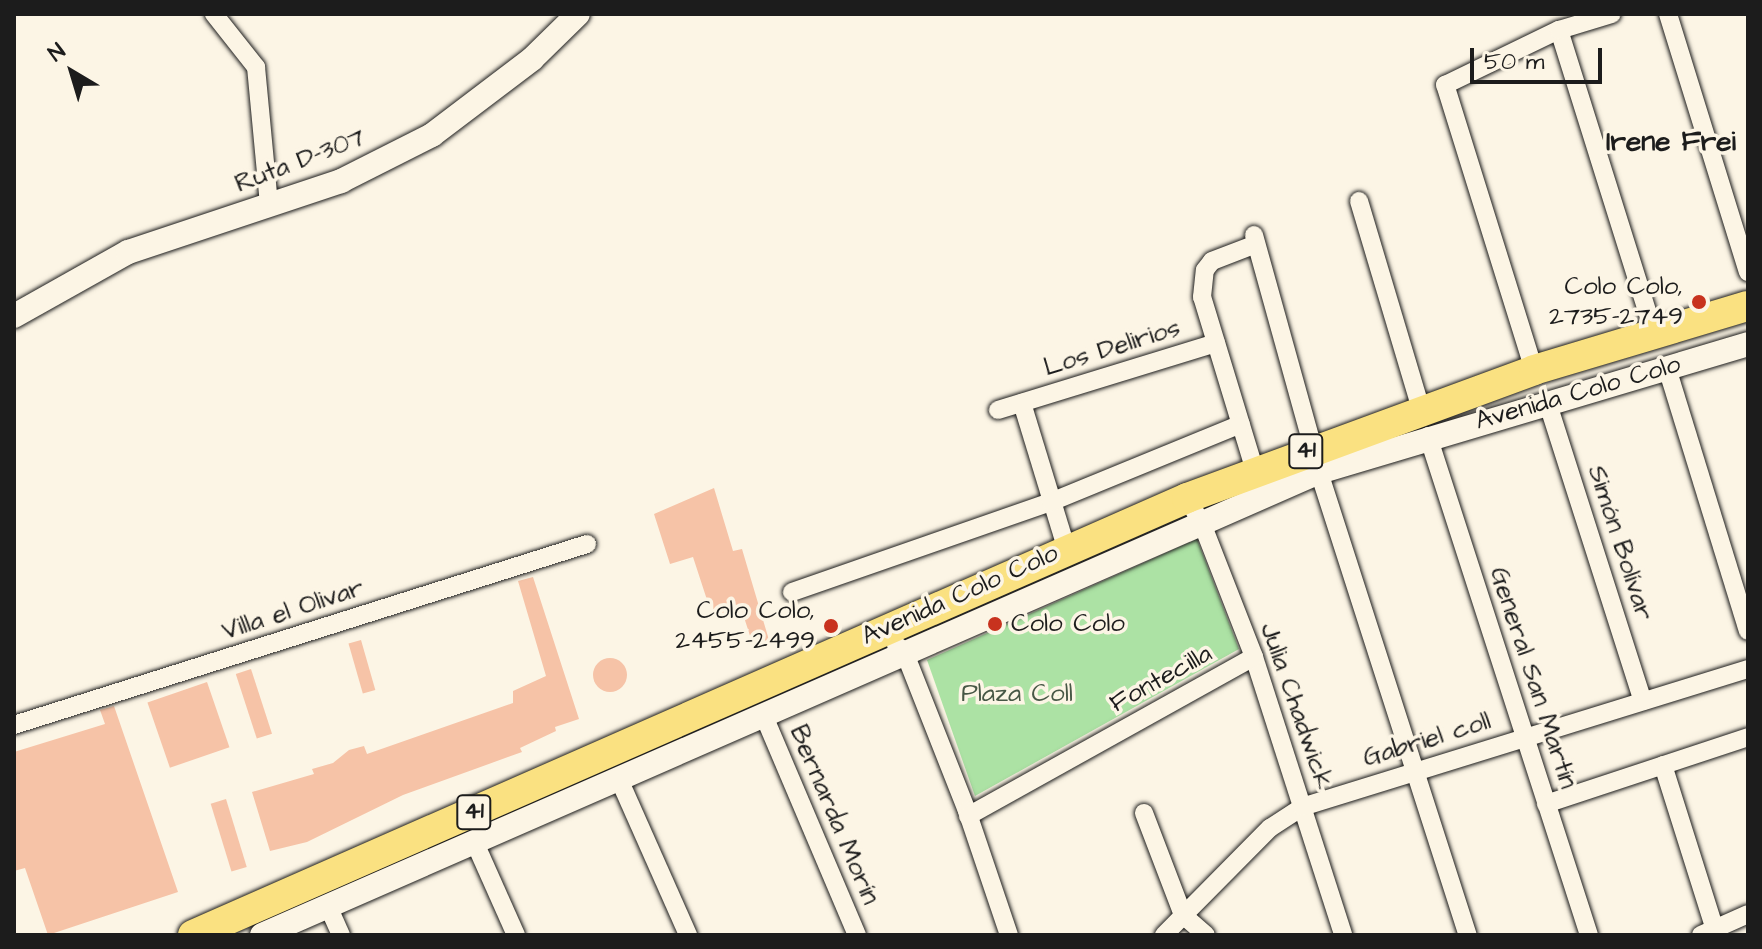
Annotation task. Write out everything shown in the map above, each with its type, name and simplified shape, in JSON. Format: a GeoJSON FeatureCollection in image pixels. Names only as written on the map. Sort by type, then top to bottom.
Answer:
{"type":"FeatureCollection","features":[{"type":"Feature","properties":{"kind":"main road","name":"Avenida Colo Colo"},"geometry":{"type":"LineString","coordinates":[[193,935],[1066,547],[1187,498],[1255,471],[1316,460],[1424,423],[1534,370],[1748,306]]}},
{"type":"Feature","properties":{"kind":"street"},"geometry":{"type":"LineString","coordinates":[[214,14],[256,67],[269,204]]}},
{"type":"Feature","properties":{"kind":"street","name":"Ruta D-307"},"geometry":{"type":"LineString","coordinates":[[14,316],[128,252],[341,181],[432,135],[532,59],[578,14]]}},
{"type":"Feature","properties":{"kind":"street"},"geometry":{"type":"LineString","coordinates":[[1534,370],[1445,85],[1559,30],[1612,14]]}},
{"type":"Feature","properties":{"kind":"street"},"geometry":{"type":"LineString","coordinates":[[1668,14],[1748,272]]}},
{"type":"Feature","properties":{"kind":"street"},"geometry":{"type":"LineString","coordinates":[[1559,30],[1654,334]]}},
{"type":"Feature","properties":{"kind":"street","name":"General San Martín"},"geometry":{"type":"LineString","coordinates":[[1359,201],[1424,423],[1589,935]]}},
{"type":"Feature","properties":{"kind":"street"},"geometry":{"type":"LineString","coordinates":[[1255,471],[1202,297],[1205,270],[1221,255],[1255,240],[1316,460],[1468,935]]}},
{"type":"Feature","properties":{"kind":"street","name":"Los Delirios"},"geometry":{"type":"LineString","coordinates":[[998,410],[1216,343]]}},
{"type":"Feature","properties":{"kind":"street","name":"Avenida Colo Colo"},"geometry":{"type":"LineString","coordinates":[[1424,423],[1547,401],[1748,344]]}},
{"type":"Feature","properties":{"kind":"street"},"geometry":{"type":"LineString","coordinates":[[1667,368],[1748,631]]}},
{"type":"Feature","properties":{"kind":"street","name":"Simón Bolívar"},"geometry":{"type":"LineString","coordinates":[[1547,401],[1643,701]]}},
{"type":"Feature","properties":{"kind":"street","name":"Los Delirios"},"geometry":{"type":"LineString","coordinates":[[1022,403],[1066,547]]}},
{"type":"Feature","properties":{"kind":"street","name":"Avenida Colo Colo"},"geometry":{"type":"LineString","coordinates":[[792,592],[1051,502],[1241,424]]}},
{"type":"Feature","properties":{"kind":"street","name":"Avenida Colo Colo"},"geometry":{"type":"LineString","coordinates":[[262,935],[764,716],[904,651],[1203,526],[1316,460]]}},
{"type":"Feature","properties":{"kind":"street","name":"Julia Chadwick"},"geometry":{"type":"LineString","coordinates":[[1187,498],[1203,526],[1254,657],[1343,935]]}},
{"type":"Feature","properties":{"kind":"street","name":"Villa el Olivar"},"geometry":{"type":"LineString","coordinates":[[14,725],[587,544]]}},
{"type":"Feature","properties":{"kind":"street"},"geometry":{"type":"LineString","coordinates":[[877,632],[904,651],[968,816],[1009,935]]}},
{"type":"Feature","properties":{"kind":"street","name":"Fontecilla"},"geometry":{"type":"LineString","coordinates":[[968,816],[1254,657]]}},
{"type":"Feature","properties":{"kind":"street","name":"Gabriel coll"},"geometry":{"type":"LineString","coordinates":[[1164,935],[1270,828],[1302,807],[1748,669]]}},
{"type":"Feature","properties":{"kind":"street","name":"Bernarda Morín"},"geometry":{"type":"LineString","coordinates":[[764,716],[857,935]]}},
{"type":"Feature","properties":{"kind":"street"},"geometry":{"type":"LineString","coordinates":[[1546,804],[1748,737]]}},
{"type":"Feature","properties":{"kind":"street"},"geometry":{"type":"LineString","coordinates":[[1663,765],[1708,931],[1748,914]]}},
{"type":"Feature","properties":{"kind":"street"},"geometry":{"type":"LineString","coordinates":[[619,779],[688,935]]}},
{"type":"Feature","properties":{"kind":"street"},"geometry":{"type":"LineString","coordinates":[[1144,813],[1183,915],[1206,935]]}},
{"type":"Feature","properties":{"kind":"street"},"geometry":{"type":"LineString","coordinates":[[475,843],[516,935]]}},
{"type":"Feature","properties":{"kind":"street"},"geometry":{"type":"LineString","coordinates":[[328,906],[341,935]]}},
{"type":"Feature","properties":{"kind":"green space","name":"Plaza Coll"},"geometry":{"type":"Polygon","coordinates":[[[1197,539],[1239,649],[975,796],[927,660],[1197,539]]]}},
{"type":"Feature","properties":{"kind":"building"},"geometry":{"type":"Polygon","coordinates":[[[714,488],[733,551],[742,549],[769,640],[753,645],[741,608],[716,616],[709,606],[693,557],[670,564],[654,514],[714,488]]]}},
{"type":"Feature","properties":{"kind":"building"},"geometry":{"type":"Polygon","coordinates":[[[533,577],[579,719],[555,727],[556,731],[520,748],[522,752],[403,795],[307,842],[270,851],[252,792],[314,774],[312,769],[333,763],[349,750],[364,746],[367,754],[513,703],[513,691],[546,676],[518,581],[533,577]]]}},
{"type":"Feature","properties":{"kind":"building"},"geometry":{"type":"Polygon","coordinates":[[[361,640],[375,690],[363,694],[349,644],[361,640]]]}},
{"type":"Feature","properties":{"kind":"building"},"geometry":{"type":"Polygon","coordinates":[[[610,658],[622,663],[627,675],[622,687],[610,692],[598,687],[593,675],[598,663],[610,658]]]}},
{"type":"Feature","properties":{"kind":"building"},"geometry":{"type":"Polygon","coordinates":[[[251,669],[272,734],[257,739],[236,674],[251,669]]]}},
{"type":"Feature","properties":{"kind":"building"},"geometry":{"type":"Polygon","coordinates":[[[207,682],[229,747],[170,768],[147,703],[207,682]]]}},
{"type":"Feature","properties":{"kind":"building"},"geometry":{"type":"Polygon","coordinates":[[[114,706],[178,892],[48,935],[25,868],[14,871],[14,752],[105,724],[100,710],[114,706]]]}},
{"type":"Feature","properties":{"kind":"building"},"geometry":{"type":"Polygon","coordinates":[[[226,799],[247,867],[231,872],[211,804],[226,799]]]}},
{"type":"Feature","properties":{"kind":"place","name":"Colo Colo, 2735-2749"},"geometry":{"type":"Point","coordinates":[1699,302]}},
{"type":"Feature","properties":{"kind":"place","name":"Colo Colo"},"geometry":{"type":"Point","coordinates":[995,624]}},
{"type":"Feature","properties":{"kind":"place","name":"Colo Colo, 2455-2499"},"geometry":{"type":"Point","coordinates":[831,626]}},
{"type":"Feature","properties":{"kind":"district","name":"Irene Frei"},"geometry":{"type":"Point","coordinates":[1671,142]}}]}
